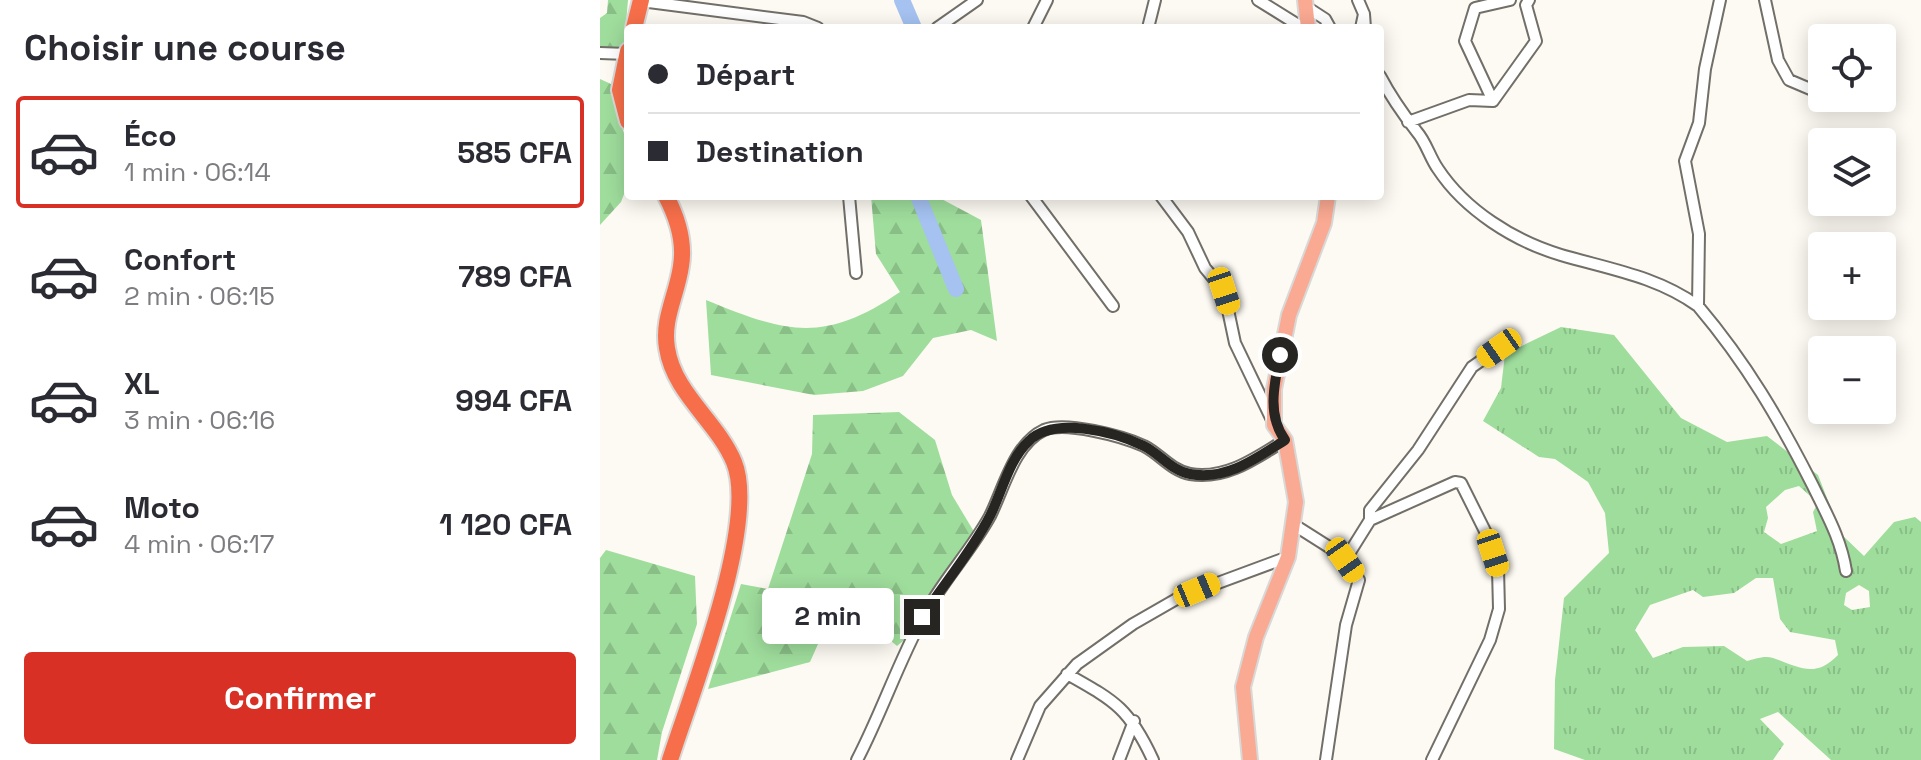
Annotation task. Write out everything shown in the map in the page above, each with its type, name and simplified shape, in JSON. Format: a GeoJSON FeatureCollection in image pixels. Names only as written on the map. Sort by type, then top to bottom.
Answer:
{"type":"FeatureCollection","features":[{"type":"Feature","properties":{"kind":"highway"},"geometry":{"type":"LineString","coordinates":[[635,24],[641,0]]}},
{"type":"Feature","properties":{"kind":"highway"},"geometry":{"type":"LineString","coordinates":[[624,72],[620,90],[624,106]]}},
{"type":"Feature","properties":{"kind":"highway"},"geometry":{"type":"LineString","coordinates":[[668,200],[681,235],[682,265],[665,330],[667,352],[683,390],[713,424],[735,464],[741,508],[735,553],[670,760]]}},
{"type":"Feature","properties":{"kind":"main road"},"geometry":{"type":"LineString","coordinates":[[1305,3],[1306,24]]}},
{"type":"Feature","properties":{"kind":"main road"},"geometry":{"type":"LineString","coordinates":[[1250,760],[1243,687],[1256,637],[1288,557],[1296,502],[1285,440],[1274,425],[1274,389],[1283,342],[1300,282],[1324,223],[1327,200]]}},
{"type":"Feature","properties":{"kind":"street"},"geometry":{"type":"LineString","coordinates":[[641,0],[808,24]]}},
{"type":"Feature","properties":{"kind":"street"},"geometry":{"type":"LineString","coordinates":[[954,13],[960,0]]}},
{"type":"Feature","properties":{"kind":"street"},"geometry":{"type":"LineString","coordinates":[[942,24],[977,0]]}},
{"type":"Feature","properties":{"kind":"street"},"geometry":{"type":"LineString","coordinates":[[1035,24],[1047,0]]}},
{"type":"Feature","properties":{"kind":"street"},"geometry":{"type":"LineString","coordinates":[[1149,24],[1155,0]]}},
{"type":"Feature","properties":{"kind":"street"},"geometry":{"type":"LineString","coordinates":[[1258,0],[1299,24]]}},
{"type":"Feature","properties":{"kind":"street"},"geometry":{"type":"LineString","coordinates":[[1358,0],[1364,14],[1363,24]]}},
{"type":"Feature","properties":{"kind":"street"},"geometry":{"type":"LineString","coordinates":[[1493,101],[1465,41],[1475,8],[1510,0]]}},
{"type":"Feature","properties":{"kind":"street"},"geometry":{"type":"LineString","coordinates":[[1493,101],[1536,41],[1526,5],[1529,0]]}},
{"type":"Feature","properties":{"kind":"street"},"geometry":{"type":"LineString","coordinates":[[1698,306],[1699,234],[1685,161],[1699,123],[1705,69],[1720,0]]}},
{"type":"Feature","properties":{"kind":"street"},"geometry":{"type":"LineString","coordinates":[[1765,0],[1778,60],[1789,80],[1808,88]]}},
{"type":"Feature","properties":{"kind":"street"},"geometry":{"type":"LineString","coordinates":[[1305,3],[1328,24]]}},
{"type":"Feature","properties":{"kind":"street"},"geometry":{"type":"LineString","coordinates":[[600,53],[624,53]]}},
{"type":"Feature","properties":{"kind":"street"},"geometry":{"type":"LineString","coordinates":[[1384,83],[1408,122],[1419,133],[1436,168],[1457,195],[1486,217],[1534,245],[1645,277],[1698,306],[1740,356],[1785,430],[1842,541],[1846,571]]}},
{"type":"Feature","properties":{"kind":"street"},"geometry":{"type":"LineString","coordinates":[[1408,122],[1469,100],[1493,101]]}},
{"type":"Feature","properties":{"kind":"street"},"geometry":{"type":"LineString","coordinates":[[849,200],[856,273]]}},
{"type":"Feature","properties":{"kind":"street"},"geometry":{"type":"LineString","coordinates":[[1034,200],[1113,306]]}},
{"type":"Feature","properties":{"kind":"street"},"geometry":{"type":"LineString","coordinates":[[1164,200],[1188,232],[1205,268],[1224,291],[1235,343],[1274,425]]}},
{"type":"Feature","properties":{"kind":"street"},"geometry":{"type":"LineString","coordinates":[[1345,560],[1370,520],[1370,510],[1426,440],[1458,385],[1472,367],[1499,348]]}},
{"type":"Feature","properties":{"kind":"street"},"geometry":{"type":"LineString","coordinates":[[857,760],[879,718],[922,617],[989,518],[1027,442],[1042,431],[1068,426],[1145,446],[1191,475],[1227,472],[1245,465],[1285,440]]}},
{"type":"Feature","properties":{"kind":"street"},"geometry":{"type":"LineString","coordinates":[[1370,520],[1455,482],[1461,483],[1488,537],[1498,569],[1499,609],[1490,640],[1432,760]]}},
{"type":"Feature","properties":{"kind":"street"},"geometry":{"type":"LineString","coordinates":[[1292,530],[1299,528],[1345,560],[1359,580],[1346,625],[1326,760]]}},
{"type":"Feature","properties":{"kind":"street"},"geometry":{"type":"LineString","coordinates":[[1017,760],[1040,706],[1067,674],[1133,624],[1180,597],[1288,557]]}},
{"type":"Feature","properties":{"kind":"street"},"geometry":{"type":"LineString","coordinates":[[1067,674],[1117,702],[1134,721],[1153,760]]}},
{"type":"Feature","properties":{"kind":"street"},"geometry":{"type":"LineString","coordinates":[[1119,760],[1134,721]]}},
{"type":"Feature","properties":{"kind":"green space"},"geometry":{"type":"Polygon","coordinates":[[[608,0],[628,0],[618,117],[624,133],[624,194],[600,225],[600,79],[611,84],[619,60],[600,59],[600,18],[607,13],[608,0]]]}},
{"type":"Feature","properties":{"kind":"green space"},"geometry":{"type":"Polygon","coordinates":[[[871,200],[944,200],[981,220],[997,341],[971,330],[933,338],[903,376],[863,391],[814,395],[711,375],[706,300],[782,326],[804,328],[849,320],[900,292],[876,254],[871,200]]]}},
{"type":"Feature","properties":{"kind":"green space"},"geometry":{"type":"Polygon","coordinates":[[[1561,327],[1614,335],[1681,418],[1727,442],[1767,436],[1818,475],[1841,534],[1864,556],[1894,522],[1915,517],[1921,522],[1921,760],[1831,760],[1778,712],[1760,719],[1784,744],[1773,760],[1585,760],[1554,749],[1555,680],[1564,598],[1609,553],[1605,513],[1588,482],[1555,459],[1539,457],[1483,421],[1501,388],[1505,354],[1561,327]],[[1799,486],[1785,490],[1766,507],[1768,518],[1764,532],[1781,544],[1817,531],[1813,512],[1818,503],[1799,486]],[[1756,578],[1734,593],[1703,597],[1693,590],[1650,605],[1635,630],[1653,658],[1683,647],[1724,646],[1747,661],[1770,657],[1814,669],[1838,655],[1835,640],[1790,632],[1780,619],[1773,578],[1756,578]],[[1859,585],[1846,593],[1844,605],[1852,610],[1870,607],[1869,591],[1859,585]]]}},
{"type":"Feature","properties":{"kind":"green space"},"geometry":{"type":"Polygon","coordinates":[[[899,412],[935,440],[952,495],[979,540],[942,597],[922,623],[897,646],[839,597],[810,662],[708,689],[741,584],[768,589],[812,454],[813,415],[899,412]]]}},
{"type":"Feature","properties":{"kind":"green space"},"geometry":{"type":"Polygon","coordinates":[[[606,550],[695,576],[697,624],[662,732],[657,760],[600,760],[600,558],[606,550]]]}},
{"type":"Feature","properties":{"kind":"waterway"},"geometry":{"type":"LineString","coordinates":[[902,0],[912,24]]}},
{"type":"Feature","properties":{"kind":"waterway"},"geometry":{"type":"LineString","coordinates":[[920,200],[956,289]]}},
{"type":"Feature","properties":{"kind":"route"},"geometry":{"type":"LineString","coordinates":[[922,617],[989,518],[1010,470],[1027,442],[1042,431],[1068,426],[1145,446],[1191,475],[1227,472],[1245,465],[1285,440],[1274,425],[1274,389],[1280,355]]}}]}
